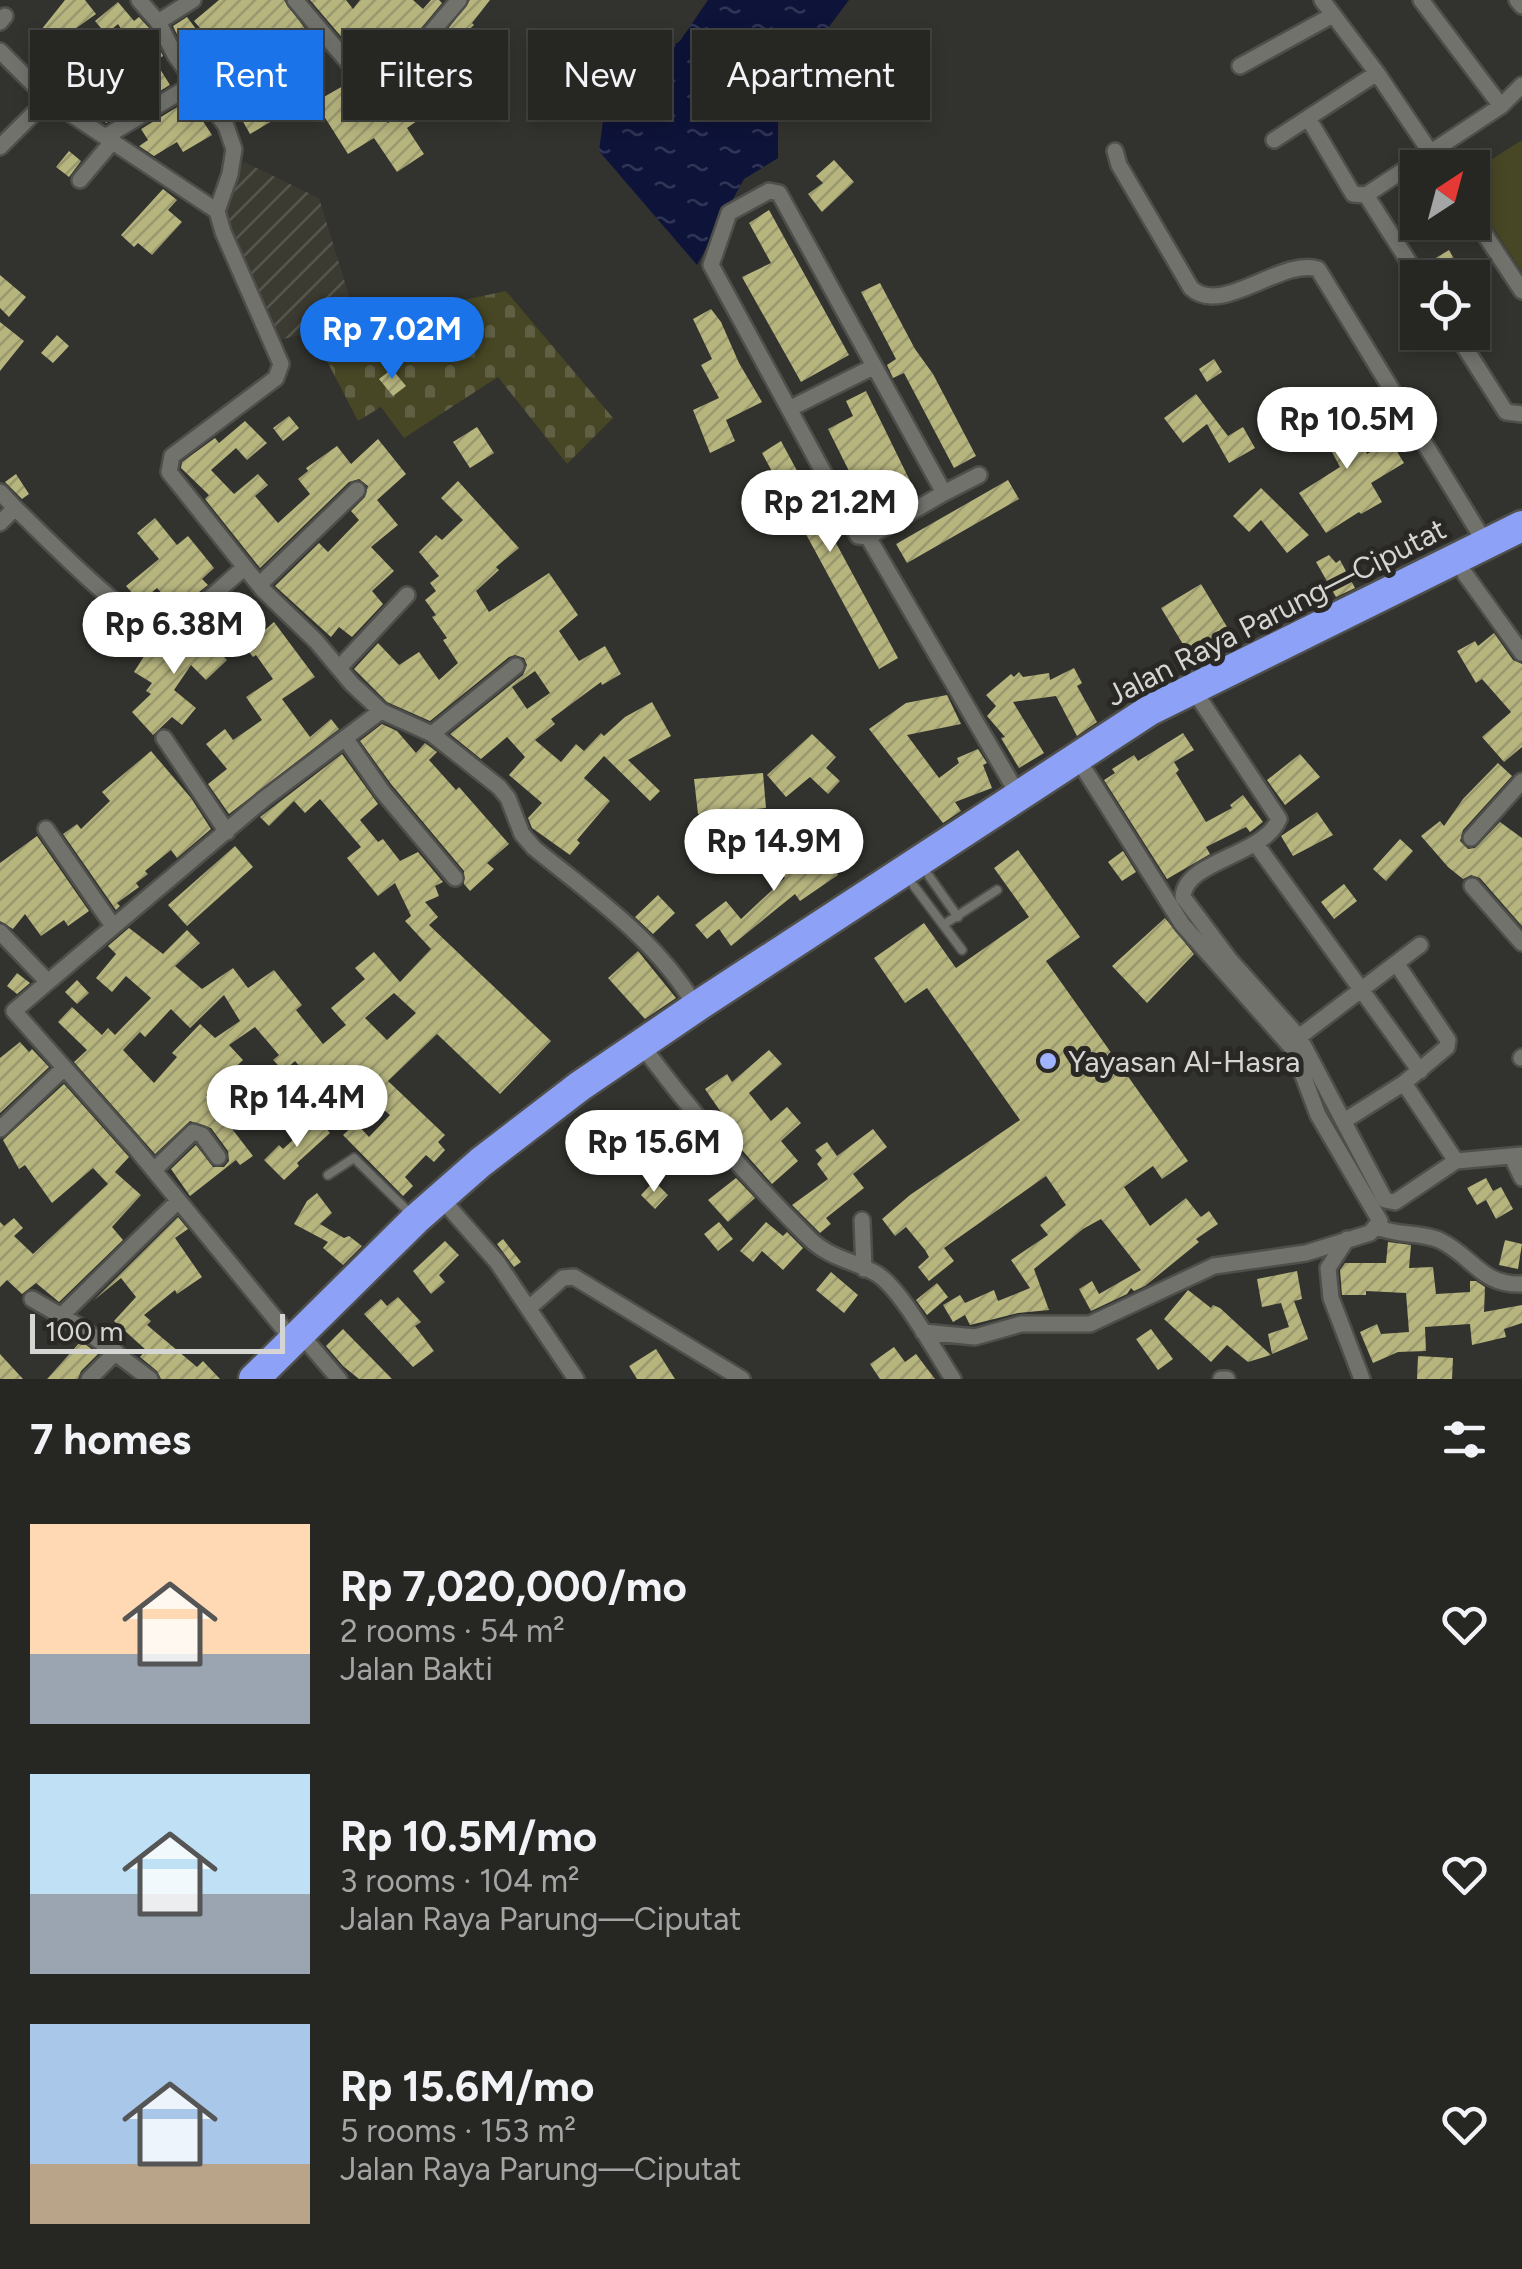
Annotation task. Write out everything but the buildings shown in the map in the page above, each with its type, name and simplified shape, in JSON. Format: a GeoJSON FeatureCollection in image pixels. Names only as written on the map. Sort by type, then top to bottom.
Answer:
{"type":"FeatureCollection","features":[{"type":"Feature","properties":{"kind":"highway","name":"Jalan Raya Parung—Ciputat"},"geometry":{"type":"LineString","coordinates":[[1461,566],[1486,544],[1522,526]]}},
{"type":"Feature","properties":{"kind":"highway","name":"Jalan Raya Parung—Ciputat"},"geometry":{"type":"LineString","coordinates":[[277,1379],[301,1342],[416,1219],[446,1202],[649,1055],[1198,695],[1461,566],[1522,544]]}},
{"type":"Feature","properties":{"kind":"highway","name":"Jalan Raya Parung—Ciputat"},"geometry":{"type":"LineString","coordinates":[[254,1379],[301,1342],[537,1118],[696,1007],[918,878],[1019,796],[1150,710],[1198,695]]}},
{"type":"Feature","properties":{"kind":"street"},"geometry":{"type":"LineString","coordinates":[[139,0],[158,22],[179,63]]}},
{"type":"Feature","properties":{"kind":"street"},"geometry":{"type":"LineString","coordinates":[[158,22],[193,0]]}},
{"type":"Feature","properties":{"kind":"street"},"geometry":{"type":"LineString","coordinates":[[295,0],[343,56]]}},
{"type":"Feature","properties":{"kind":"street"},"geometry":{"type":"LineString","coordinates":[[434,30],[454,10],[458,0]]}},
{"type":"Feature","properties":{"kind":"street"},"geometry":{"type":"LineString","coordinates":[[1322,0],[1430,150]]}},
{"type":"Feature","properties":{"kind":"street"},"geometry":{"type":"LineString","coordinates":[[1421,0],[1501,106]]}},
{"type":"Feature","properties":{"kind":"street"},"geometry":{"type":"LineString","coordinates":[[1517,0],[1522,6]]}},
{"type":"Feature","properties":{"kind":"street"},"geometry":{"type":"LineString","coordinates":[[1240,66],[1333,16]]}},
{"type":"Feature","properties":{"kind":"street"},"geometry":{"type":"LineString","coordinates":[[0,51],[30,81]]}},
{"type":"Feature","properties":{"kind":"street"},"geometry":{"type":"LineString","coordinates":[[1274,140],[1377,74]]}},
{"type":"Feature","properties":{"kind":"street"},"geometry":{"type":"LineString","coordinates":[[1449,150],[1522,84]]}},
{"type":"Feature","properties":{"kind":"street"},"geometry":{"type":"LineString","coordinates":[[80,180],[109,139],[179,93]]}},
{"type":"Feature","properties":{"kind":"street"},"geometry":{"type":"LineString","coordinates":[[0,146],[30,117]]}},
{"type":"Feature","properties":{"kind":"street"},"geometry":{"type":"LineString","coordinates":[[1308,118],[1353,194],[1366,195],[1400,178]]}},
{"type":"Feature","properties":{"kind":"street"},"geometry":{"type":"LineString","coordinates":[[80,120],[218,210]]}},
{"type":"Feature","properties":{"kind":"street"},"geometry":{"type":"LineString","coordinates":[[222,120],[234,149],[218,210],[223,232],[281,364],[276,378],[172,456],[169,472],[258,585],[381,711],[432,734],[499,787],[508,798],[522,834],[534,848],[653,948],[696,1007]]}},
{"type":"Feature","properties":{"kind":"street"},"geometry":{"type":"LineString","coordinates":[[1115,151],[1119,165],[1198,295],[1238,290],[1298,268],[1318,270],[1486,544]]}},
{"type":"Feature","properties":{"kind":"street"},"geometry":{"type":"LineString","coordinates":[[944,493],[779,192],[769,191],[730,213],[710,260],[858,536],[868,536],[979,476]]}},
{"type":"Feature","properties":{"kind":"street"},"geometry":{"type":"LineString","coordinates":[[1366,195],[1408,260]]}},
{"type":"Feature","properties":{"kind":"street"},"geometry":{"type":"LineString","coordinates":[[1488,240],[1522,291]]}},
{"type":"Feature","properties":{"kind":"street"},"geometry":{"type":"LineString","coordinates":[[1466,350],[1506,412],[1522,414]]}},
{"type":"Feature","properties":{"kind":"street"},"geometry":{"type":"LineString","coordinates":[[790,409],[873,367]]}},
{"type":"Feature","properties":{"kind":"street"},"geometry":{"type":"LineString","coordinates":[[258,585],[357,490]]}},
{"type":"Feature","properties":{"kind":"street"},"geometry":{"type":"LineString","coordinates":[[0,492],[104,593],[146,627],[161,629],[175,624],[244,568]]}},
{"type":"Feature","properties":{"kind":"street"},"geometry":{"type":"LineString","coordinates":[[0,522],[14,508]]}},
{"type":"Feature","properties":{"kind":"street"},"geometry":{"type":"LineString","coordinates":[[868,536],[1019,796]]}},
{"type":"Feature","properties":{"kind":"street"},"geometry":{"type":"LineString","coordinates":[[1461,566],[1522,654]]}},
{"type":"Feature","properties":{"kind":"street"},"geometry":{"type":"LineString","coordinates":[[339,668],[407,595]]}},
{"type":"Feature","properties":{"kind":"street"},"geometry":{"type":"LineString","coordinates":[[432,734],[516,666]]}},
{"type":"Feature","properties":{"kind":"street"},"geometry":{"type":"LineString","coordinates":[[1198,695],[1278,812],[1278,825],[1256,844],[1196,875],[1183,890],[1183,897],[1230,960],[1299,1036],[1376,1184],[1390,1202],[1456,1160],[1517,1156],[1522,1178]]}},
{"type":"Feature","properties":{"kind":"street"},"geometry":{"type":"LineString","coordinates":[[339,1379],[301,1342],[14,1010],[264,799],[381,711]]}},
{"type":"Feature","properties":{"kind":"street"},"geometry":{"type":"LineString","coordinates":[[164,738],[227,832]]}},
{"type":"Feature","properties":{"kind":"street"},"geometry":{"type":"LineString","coordinates":[[345,738],[382,791],[455,878]]}},
{"type":"Feature","properties":{"kind":"street"},"geometry":{"type":"LineString","coordinates":[[1086,772],[1182,924],[1299,1058],[1318,1115],[1381,1217],[1376,1228]]}},
{"type":"Feature","properties":{"kind":"street"},"geometry":{"type":"LineString","coordinates":[[1471,838],[1522,782]]}},
{"type":"Feature","properties":{"kind":"street"},"geometry":{"type":"LineString","coordinates":[[46,829],[113,926]]}},
{"type":"Feature","properties":{"kind":"street"},"geometry":{"type":"LineString","coordinates":[[1256,844],[1420,1070]]}},
{"type":"Feature","properties":{"kind":"street"},"geometry":{"type":"LineString","coordinates":[[1472,886],[1522,943]]}},
{"type":"Feature","properties":{"kind":"street"},"geometry":{"type":"LineString","coordinates":[[0,932],[48,982]]}},
{"type":"Feature","properties":{"kind":"street"},"geometry":{"type":"LineString","coordinates":[[1299,1036],[1420,945]]}},
{"type":"Feature","properties":{"kind":"street"},"geometry":{"type":"LineString","coordinates":[[1344,1121],[1404,1084],[1443,1052],[1448,1040],[1396,963]]}},
{"type":"Feature","properties":{"kind":"street"},"geometry":{"type":"LineString","coordinates":[[649,1055],[726,1151],[810,1240],[890,1284],[953,1379]]}},
{"type":"Feature","properties":{"kind":"street"},"geometry":{"type":"LineString","coordinates":[[0,1129],[63,1069]]}},
{"type":"Feature","properties":{"kind":"street"},"geometry":{"type":"LineString","coordinates":[[1404,1084],[1456,1160]]}},
{"type":"Feature","properties":{"kind":"street"},"geometry":{"type":"LineString","coordinates":[[154,1170],[193,1132],[202,1134],[218,1157]]}},
{"type":"Feature","properties":{"kind":"street"},"geometry":{"type":"LineString","coordinates":[[62,1316],[178,1201]]}},
{"type":"Feature","properties":{"kind":"street"},"geometry":{"type":"LineString","coordinates":[[446,1202],[484,1245],[576,1379]]}},
{"type":"Feature","properties":{"kind":"street"},"geometry":{"type":"LineString","coordinates":[[862,1220],[864,1269]]}},
{"type":"Feature","properties":{"kind":"street"},"geometry":{"type":"LineString","coordinates":[[922,1332],[974,1337],[1021,1324],[1090,1324],[1214,1266],[1306,1253],[1376,1228],[1437,1239],[1493,1281],[1522,1284]]}},
{"type":"Feature","properties":{"kind":"street"},"geometry":{"type":"LineString","coordinates":[[1347,1239],[1328,1268],[1331,1298],[1362,1379]]}},
{"type":"Feature","properties":{"kind":"street"},"geometry":{"type":"LineString","coordinates":[[529,1308],[563,1278],[574,1277],[742,1379]]}},
{"type":"Feature","properties":{"kind":"street"},"geometry":{"type":"LineString","coordinates":[[32,1298],[116,1352],[150,1379]]}},
{"type":"Feature","properties":{"kind":"street"},"geometry":{"type":"LineString","coordinates":[[89,1379],[116,1352]]}},
{"type":"Feature","properties":{"kind":"lane"},"geometry":{"type":"LineString","coordinates":[[918,878],[958,917]]}},
{"type":"Feature","properties":{"kind":"lane"},"geometry":{"type":"LineString","coordinates":[[918,878],[943,925],[962,950]]}},
{"type":"Feature","properties":{"kind":"lane"},"geometry":{"type":"LineString","coordinates":[[943,925],[998,890]]}},
{"type":"Feature","properties":{"kind":"lane"},"geometry":{"type":"LineString","coordinates":[[328,1175],[354,1158],[416,1219]]}},
{"type":"Feature","properties":{"kind":"shaded area"},"geometry":{"type":"Polygon","coordinates":[[[244,162],[319,198],[357,322],[279,340],[222,202],[244,162]]]}},
{"type":"Feature","properties":{"kind":"green space"},"geometry":{"type":"Polygon","coordinates":[[[1522,140],[1522,272],[1490,223],[1490,160],[1522,140]]]}},
{"type":"Feature","properties":{"kind":"green space"},"geometry":{"type":"Polygon","coordinates":[[[506,291],[613,418],[567,464],[498,377],[404,438],[381,407],[358,421],[312,332],[506,291]]]}},
{"type":"Feature","properties":{"kind":"water"},"geometry":{"type":"Polygon","coordinates":[[[708,0],[849,0],[827,30],[692,30],[692,120],[778,120],[778,158],[744,179],[697,265],[599,151],[603,120],[672,120],[672,46],[708,0]]]}},
{"type":"Feature","properties":{"kind":"place","name":"Yayasan Al-Hasra"},"geometry":{"type":"Point","coordinates":[1048,1061]}}]}
